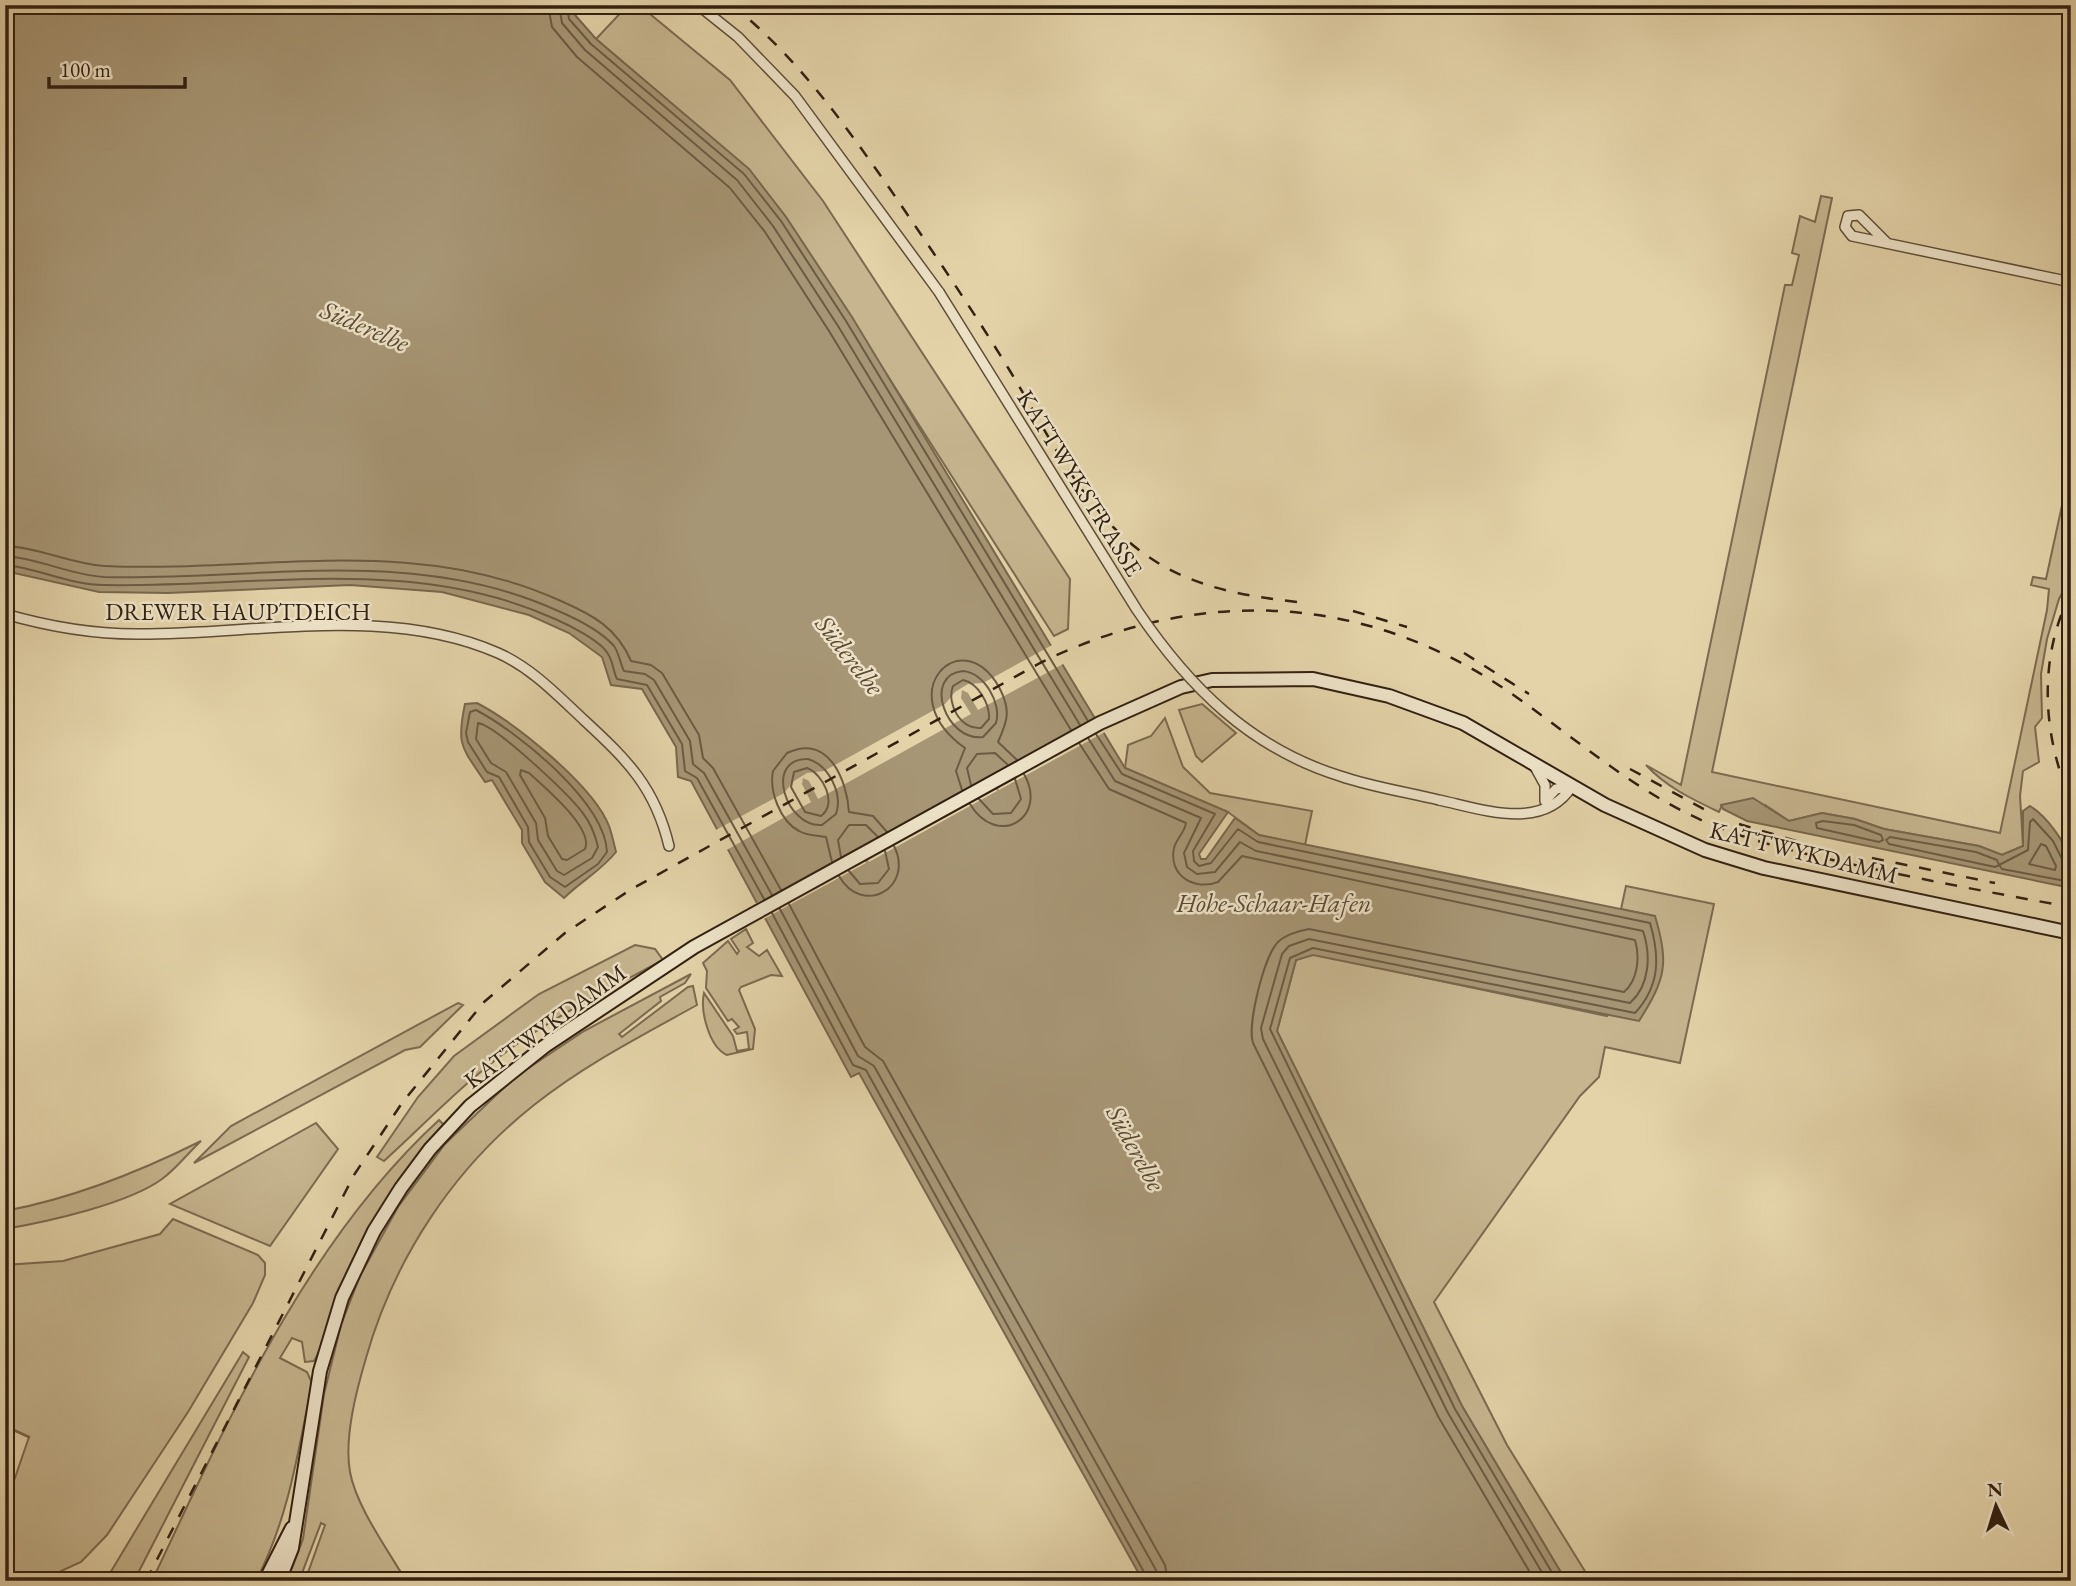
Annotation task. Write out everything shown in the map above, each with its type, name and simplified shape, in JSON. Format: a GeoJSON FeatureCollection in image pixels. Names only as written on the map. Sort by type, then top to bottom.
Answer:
{"type":"FeatureCollection","features":[{"type":"Feature","properties":{"kind":"main road","name":"KATTWYKDAMM"},"geometry":{"type":"LineString","coordinates":[[279,1581],[292,1548],[315,1394],[334,1320],[374,1231],[414,1169],[470,1106],[519,1065],[630,988],[756,913],[1100,723],[1178,692],[1279,681],[1291,685],[1351,688],[1400,699],[1448,717],[1665,835],[1747,863],[2071,933]]}},
{"type":"Feature","properties":{"kind":"main road","name":"KATTWYKDAMM"},"geometry":{"type":"LineString","coordinates":[[265,1581],[295,1525]]}},
{"type":"Feature","properties":{"kind":"street","name":"KATTWYKSTRASSE"},"geometry":{"type":"LineString","coordinates":[[698,5],[747,45],[795,96],[939,292],[1138,610],[1175,663],[1207,698],[1250,733],[1298,761],[1342,777],[1515,815],[1544,804],[1559,802],[1572,786]]}},
{"type":"Feature","properties":{"kind":"street"},"geometry":{"type":"LineString","coordinates":[[1887,243],[2071,282]]}},
{"type":"Feature","properties":{"kind":"street","name":"DREWER HAUPTDEICH"},"geometry":{"type":"LineString","coordinates":[[5,614],[75,629],[135,634],[281,625],[423,631],[463,639],[500,654],[532,672],[611,746],[639,774],[650,792],[669,845]]}},
{"type":"Feature","properties":{"kind":"street"},"geometry":{"type":"LineString","coordinates":[[1531,761],[1543,780],[1544,804]]}},
{"type":"Feature","properties":{"kind":"shaded area"},"geometry":{"type":"Polygon","coordinates":[[[628,5],[639,5],[730,80],[823,201],[1070,579],[1068,629],[1054,636],[786,217],[749,170],[596,39],[628,5]]]}},
{"type":"Feature","properties":{"kind":"shaded area"},"geometry":{"type":"Polygon","coordinates":[[[1821,196],[1832,198],[1712,772],[2000,833],[2047,610],[2049,589],[2031,585],[2033,577],[2046,579],[2071,464],[2071,576],[2059,599],[2047,639],[2041,674],[2042,718],[2035,727],[2039,762],[2023,771],[2020,796],[2023,846],[2002,855],[1979,846],[1884,829],[1855,819],[1822,813],[1789,821],[1765,805],[1722,805],[1719,812],[1671,786],[1646,765],[1681,785],[1785,285],[1792,285],[1799,255],[1792,253],[1800,216],[1815,222],[1821,196]]]}},
{"type":"Feature","properties":{"kind":"shaded area"},"geometry":{"type":"Polygon","coordinates":[[[1202,704],[1236,733],[1202,762],[1196,756],[1179,710],[1202,704]]]}},
{"type":"Feature","properties":{"kind":"shaded area"},"geometry":{"type":"Polygon","coordinates":[[[1165,718],[1183,767],[1210,793],[1312,811],[1305,845],[1259,835],[1228,812],[1125,768],[1128,745],[1151,736],[1165,718]]]}},
{"type":"Feature","properties":{"kind":"shaded area"},"geometry":{"type":"Polygon","coordinates":[[[1626,886],[1714,904],[1680,1063],[1605,1047],[1599,1077],[1580,1096],[1434,1302],[1507,1445],[1591,1581],[1566,1581],[1462,1406],[1277,1031],[1296,960],[1313,954],[1607,1016],[1655,916],[1621,909],[1626,886]]]}},
{"type":"Feature","properties":{"kind":"shaded area"},"geometry":{"type":"Polygon","coordinates":[[[746,929],[753,943],[747,947],[759,956],[767,950],[782,976],[771,975],[741,987],[739,990],[755,1029],[753,1049],[727,1055],[715,1044],[707,1028],[703,1009],[704,993],[733,1036],[737,1051],[749,1049],[747,1032],[737,1034],[734,1030],[739,1027],[732,1019],[728,1021],[706,988],[707,971],[703,963],[728,941],[737,954],[739,951],[731,939],[746,929]]]}},
{"type":"Feature","properties":{"kind":"shaded area"},"geometry":{"type":"Polygon","coordinates":[[[635,945],[655,949],[663,960],[572,1009],[520,1042],[467,1084],[384,1161],[377,1157],[418,1097],[454,1056],[539,994],[635,945]]]}},
{"type":"Feature","properties":{"kind":"shaded area"},"geometry":{"type":"Polygon","coordinates":[[[691,974],[685,983],[660,997],[661,1001],[619,1034],[622,1037],[688,987],[693,986],[697,1005],[613,1052],[553,1090],[505,1130],[478,1158],[430,1218],[393,1286],[378,1321],[358,1385],[350,1430],[349,1459],[353,1485],[359,1499],[406,1581],[305,1581],[325,1525],[321,1523],[299,1581],[287,1581],[303,1539],[324,1394],[341,1325],[360,1276],[398,1207],[445,1144],[515,1077],[584,1031],[691,974]]]}},
{"type":"Feature","properties":{"kind":"shaded area"},"geometry":{"type":"Polygon","coordinates":[[[458,1003],[463,1005],[420,1047],[405,1050],[194,1163],[231,1126],[458,1003]]]}},
{"type":"Feature","properties":{"kind":"shaded area"},"geometry":{"type":"Polygon","coordinates":[[[439,1120],[444,1125],[400,1179],[353,1258],[314,1361],[305,1362],[302,1342],[292,1338],[280,1358],[307,1372],[312,1383],[285,1508],[256,1581],[152,1581],[241,1397],[310,1277],[349,1221],[392,1168],[439,1120]]]}},
{"type":"Feature","properties":{"kind":"shaded area"},"geometry":{"type":"Polygon","coordinates":[[[316,1123],[338,1149],[270,1246],[170,1204],[316,1123]]]}},
{"type":"Feature","properties":{"kind":"shaded area"},"geometry":{"type":"Polygon","coordinates":[[[201,1141],[172,1171],[147,1188],[108,1204],[64,1217],[5,1229],[5,1211],[31,1206],[106,1183],[201,1141]]]}},
{"type":"Feature","properties":{"kind":"shaded area"},"geometry":{"type":"Polygon","coordinates":[[[173,1219],[258,1255],[265,1263],[265,1275],[253,1303],[188,1412],[107,1535],[81,1562],[61,1571],[55,1581],[5,1581],[5,1507],[29,1437],[5,1426],[5,1265],[63,1261],[160,1234],[173,1219]]]}},
{"type":"Feature","properties":{"kind":"shaded area"},"geometry":{"type":"Polygon","coordinates":[[[243,1352],[249,1357],[135,1579],[110,1573],[243,1352]]]}},
{"type":"Feature","properties":{"kind":"water"},"geometry":{"type":"Polygon","coordinates":[[[5,5],[574,5],[575,15],[596,39],[749,169],[786,217],[852,317],[1125,768],[1228,812],[1199,854],[1201,859],[1206,859],[1235,818],[1259,835],[1655,916],[1662,947],[1662,970],[1660,982],[1639,1021],[1313,955],[1296,960],[1277,1031],[1462,1406],[1566,1581],[1143,1581],[859,1073],[851,1077],[691,781],[678,777],[676,747],[642,689],[611,685],[602,657],[569,633],[529,615],[442,592],[350,585],[168,593],[99,592],[5,571],[5,5]]]}},
{"type":"Feature","properties":{"kind":"water"},"geometry":{"type":"Polygon","coordinates":[[[477,703],[531,740],[570,774],[587,792],[609,826],[616,852],[564,898],[545,882],[522,843],[522,830],[492,780],[485,782],[466,753],[461,738],[465,704],[477,703]]]}},
{"type":"Feature","properties":{"kind":"water"},"geometry":{"type":"Polygon","coordinates":[[[1753,798],[1789,821],[1822,813],[1855,819],[1884,829],[1979,846],[2002,855],[2023,846],[2023,811],[2030,806],[2048,822],[2068,853],[2072,870],[2071,888],[1747,821],[1723,809],[1721,805],[1753,798]]]}},
{"type":"Feature","properties":{"kind":"pier"},"geometry":{"type":"Polygon","coordinates":[[[1054,644],[1065,663],[978,710],[968,693],[962,690],[961,698],[971,714],[818,799],[809,781],[803,778],[802,784],[811,802],[725,851],[714,831],[784,793],[794,781],[807,773],[824,771],[945,704],[955,692],[968,684],[983,683],[1054,644]]]}},
{"type":"Feature","properties":{"kind":"pier"},"geometry":{"type":"Polygon","coordinates":[[[1097,716],[1105,732],[999,790],[991,775],[1097,716]]]}},
{"type":"Feature","properties":{"kind":"pier"},"geometry":{"type":"Polygon","coordinates":[[[988,776],[997,791],[869,862],[861,846],[988,776]]]}},
{"type":"Feature","properties":{"kind":"pier"},"geometry":{"type":"Polygon","coordinates":[[[858,848],[866,863],[764,919],[755,904],[858,848]]]}},
{"type":"Feature","properties":{"kind":"waterway"},"geometry":{"type":"LineString","coordinates":[[5,1426],[29,1437]]}},
{"type":"Feature","properties":{"kind":"railway"},"geometry":{"type":"LineString","coordinates":[[732,5],[798,68],[854,139],[981,325],[1067,467],[1099,512],[1139,550],[1195,581],[1235,592],[1298,602]]}},
{"type":"Feature","properties":{"kind":"railway"},"geometry":{"type":"LineString","coordinates":[[2071,593],[2060,617],[2053,643],[2048,696],[2054,750],[2071,800]]}},
{"type":"Feature","properties":{"kind":"railway"},"geometry":{"type":"LineString","coordinates":[[146,1581],[354,1175],[402,1103],[484,1002],[565,933],[630,890],[1040,663],[1099,638],[1159,621],[1219,612],[1279,611],[1338,619],[1397,634],[1454,659],[1509,692],[1630,780],[1708,823],[1767,844],[1828,859],[2071,907]]}},
{"type":"Feature","properties":{"kind":"railway"},"geometry":{"type":"LineString","coordinates":[[1353,611],[1407,627]]}},
{"type":"Feature","properties":{"kind":"railway"},"geometry":{"type":"LineString","coordinates":[[1464,653],[1529,694]]}},
{"type":"Feature","properties":{"kind":"railway"},"geometry":{"type":"LineString","coordinates":[[1630,769],[1713,814]]}},
{"type":"Feature","properties":{"kind":"railway"},"geometry":{"type":"LineString","coordinates":[[1739,824],[1803,843]]}},
{"type":"Feature","properties":{"kind":"railway"},"geometry":{"type":"LineString","coordinates":[[1872,858],[1995,883]]}},
{"type":"Feature","properties":{"kind":"water label","name":"Süderelbe"},"geometry":{"type":"Point","coordinates":[365,326]}},
{"type":"Feature","properties":{"kind":"water label","name":"Süderelbe"},"geometry":{"type":"Point","coordinates":[850,655]}},
{"type":"Feature","properties":{"kind":"water label","name":"Hohe-Schaar-Hafen"},"geometry":{"type":"Point","coordinates":[1274,903]}},
{"type":"Feature","properties":{"kind":"water label","name":"Süderelbe"},"geometry":{"type":"Point","coordinates":[1136,1148]}}]}
